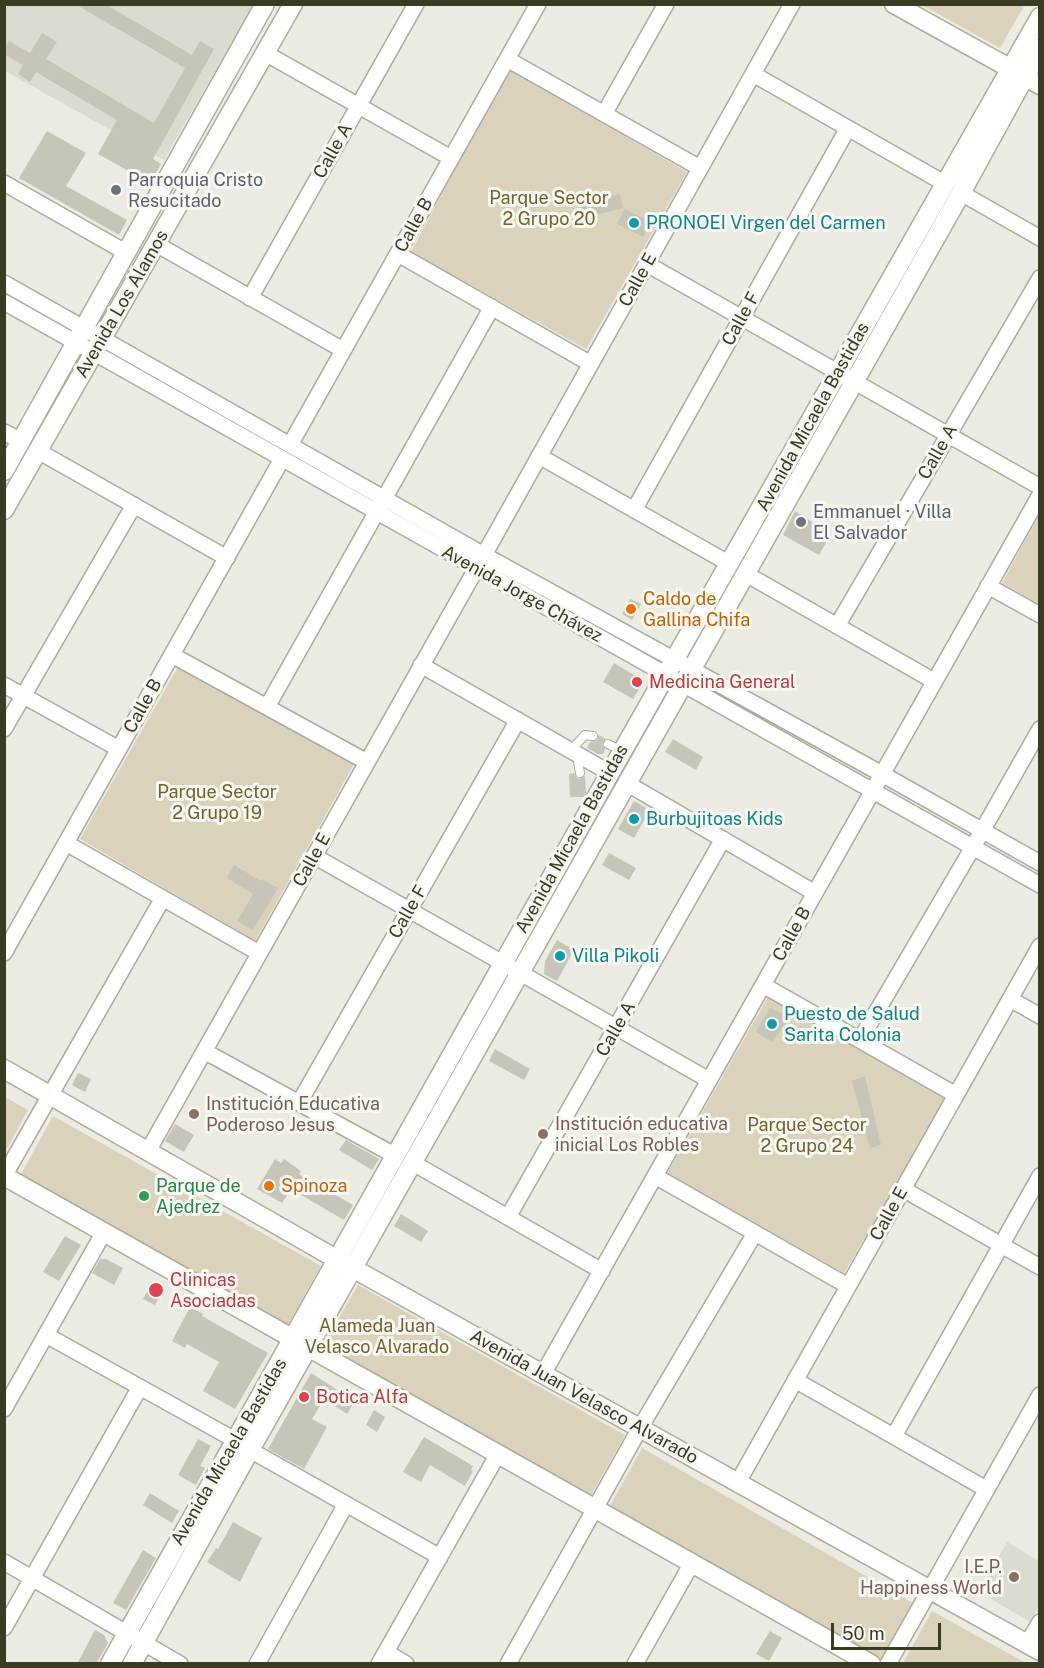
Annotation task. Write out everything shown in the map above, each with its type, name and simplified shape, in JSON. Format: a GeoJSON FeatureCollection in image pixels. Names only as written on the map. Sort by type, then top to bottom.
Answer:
{"type":"FeatureCollection","features":[{"type":"Feature","properties":{"kind":"street","name":"Avenida Los Alamos"},"geometry":{"type":"LineString","coordinates":[[4,471],[265,4]]}},
{"type":"Feature","properties":{"kind":"street","name":"Avenida Los Alamos"},"geometry":{"type":"LineString","coordinates":[[4,510],[292,4]]}},
{"type":"Feature","properties":{"kind":"street","name":"Calle A"},"geometry":{"type":"LineString","coordinates":[[250,298],[416,4]]}},
{"type":"Feature","properties":{"kind":"street","name":"Calle B"},"geometry":{"type":"LineString","coordinates":[[290,445],[538,4]]}},
{"type":"Feature","properties":{"kind":"street"},"geometry":{"type":"LineString","coordinates":[[604,114],[666,4]]}},
{"type":"Feature","properties":{"kind":"street","name":"Calle E"},"geometry":{"type":"LineString","coordinates":[[484,555],[792,4]]}},
{"type":"Feature","properties":{"kind":"street"},"geometry":{"type":"LineString","coordinates":[[894,4],[1024,76]]}},
{"type":"Feature","properties":{"kind":"street","name":"Avenida Micaela Bastidas"},"geometry":{"type":"LineString","coordinates":[[345,1264],[413,1163],[746,574],[944,183],[1024,76],[1040,17]]}},
{"type":"Feature","properties":{"kind":"street","name":"Avenida Micaela Bastidas"},"geometry":{"type":"LineString","coordinates":[[110,1664],[127,1632],[243,1445],[301,1344],[345,1264],[396,1156],[503,963],[585,805],[610,773],[615,748],[670,667],[730,564],[961,193],[1040,49]]}},
{"type":"Feature","properties":{"kind":"street"},"geometry":{"type":"LineString","coordinates":[[265,53],[452,158]]}},
{"type":"Feature","properties":{"kind":"street"},"geometry":{"type":"LineString","coordinates":[[507,59],[700,168]]}},
{"type":"Feature","properties":{"kind":"street"},"geometry":{"type":"LineString","coordinates":[[753,74],[944,183]]}},
{"type":"Feature","properties":{"kind":"street","name":"Calle F"},"geometry":{"type":"LineString","coordinates":[[634,510],[848,129]]}},
{"type":"Feature","properties":{"kind":"street"},"geometry":{"type":"LineString","coordinates":[[4,183],[127,253]]}},
{"type":"Feature","properties":{"kind":"street"},"geometry":{"type":"LineString","coordinates":[[961,193],[1040,238]]}},
{"type":"Feature","properties":{"kind":"street"},"geometry":{"type":"LineString","coordinates":[[156,244],[343,350]]}},
{"type":"Feature","properties":{"kind":"street"},"geometry":{"type":"LineString","coordinates":[[398,254],[591,364]]}},
{"type":"Feature","properties":{"kind":"street"},"geometry":{"type":"LineString","coordinates":[[647,264],[1040,488]]}},
{"type":"Feature","properties":{"kind":"street","name":"Calle A"},"geometry":{"type":"LineString","coordinates":[[837,626],[1040,278]]}},
{"type":"Feature","properties":{"kind":"street","name":"Avenida Jorge Chávez"},"geometry":{"type":"LineString","coordinates":[[4,283],[81,335],[282,459],[476,568],[670,667]]}},
{"type":"Feature","properties":{"kind":"street","name":"Avenida Jorge Chávez"},"geometry":{"type":"LineString","coordinates":[[4,302],[81,335]]}},
{"type":"Feature","properties":{"kind":"street"},"geometry":{"type":"LineString","coordinates":[[267,707],[492,307]]}},
{"type":"Feature","properties":{"kind":"street","name":"Avenida Jorge Chávez"},"geometry":{"type":"LineString","coordinates":[[98,345],[290,445],[484,555],[872,791],[1040,885]]}},
{"type":"Feature","properties":{"kind":"street"},"geometry":{"type":"LineString","coordinates":[[4,432],[21,441]]}},
{"type":"Feature","properties":{"kind":"street"},"geometry":{"type":"LineString","coordinates":[[38,451],[227,558]]}},
{"type":"Feature","properties":{"kind":"street"},"geometry":{"type":"LineString","coordinates":[[539,456],[730,564]]}},
{"type":"Feature","properties":{"kind":"street","name":"Calle B"},"geometry":{"type":"LineString","coordinates":[[4,953],[9,936],[66,843],[282,459]]}},
{"type":"Feature","properties":{"kind":"street","name":"Calle B"},"geometry":{"type":"LineString","coordinates":[[543,1374],[1040,495]]}},
{"type":"Feature","properties":{"kind":"street"},"geometry":{"type":"LineString","coordinates":[[4,729],[134,505]]}},
{"type":"Feature","properties":{"kind":"street","name":"Calle E"},"geometry":{"type":"LineString","coordinates":[[148,1151],[476,568]]}},
{"type":"Feature","properties":{"kind":"street"},"geometry":{"type":"LineString","coordinates":[[746,574],[934,681]]}},
{"type":"Feature","properties":{"kind":"street"},"geometry":{"type":"LineString","coordinates":[[988,586],[1040,615]]}},
{"type":"Feature","properties":{"kind":"street"},"geometry":{"type":"LineString","coordinates":[[172,655],[367,762]]}},
{"type":"Feature","properties":{"kind":"street"},"geometry":{"type":"LineString","coordinates":[[422,666],[610,773]]}},
{"type":"Feature","properties":{"kind":"street","name":"Avenida Jorge Chávez"},"geometry":{"type":"LineString","coordinates":[[687,677],[882,774],[1040,863]]}},
{"type":"Feature","properties":{"kind":"street"},"geometry":{"type":"LineString","coordinates":[[4,684],[119,749]]}},
{"type":"Feature","properties":{"kind":"street","name":"Calle F"},"geometry":{"type":"LineString","coordinates":[[299,1103],[518,720]]}},
{"type":"Feature","properties":{"kind":"street"},"geometry":{"type":"LineString","coordinates":[[860,1040],[1040,729]]}},
{"type":"Feature","properties":{"kind":"street"},"geometry":{"type":"LineString","coordinates":[[628,784],[815,893]]}},
{"type":"Feature","properties":{"kind":"street","name":"Calle A"},"geometry":{"type":"LineString","coordinates":[[508,1217],[723,839]]}},
{"type":"Feature","properties":{"kind":"street"},"geometry":{"type":"LineString","coordinates":[[66,843],[259,953]]}},
{"type":"Feature","properties":{"kind":"street"},"geometry":{"type":"LineString","coordinates":[[314,856],[709,1080]]}},
{"type":"Feature","properties":{"kind":"street"},"geometry":{"type":"LineString","coordinates":[[163,898],[4,1176],[872,1664]]}},
{"type":"Feature","properties":{"kind":"street","name":"Calle E"},"geometry":{"type":"LineString","coordinates":[[738,1482],[1040,946]]}},
{"type":"Feature","properties":{"kind":"street"},"geometry":{"type":"LineString","coordinates":[[763,985],[956,1095]]}},
{"type":"Feature","properties":{"kind":"street"},"geometry":{"type":"LineString","coordinates":[[1010,999],[1040,1016]]}},
{"type":"Feature","properties":{"kind":"street"},"geometry":{"type":"LineString","coordinates":[[204,1051],[396,1156]]}},
{"type":"Feature","properties":{"kind":"street","name":"Avenida Juan Velasco Alvarado"},"geometry":{"type":"LineString","coordinates":[[4,1070],[345,1264],[1033,1647]]}},
{"type":"Feature","properties":{"kind":"street"},"geometry":{"type":"LineString","coordinates":[[413,1163],[602,1271]]}},
{"type":"Feature","properties":{"kind":"street"},"geometry":{"type":"LineString","coordinates":[[656,1176],[849,1286]]}},
{"type":"Feature","properties":{"kind":"street"},"geometry":{"type":"LineString","coordinates":[[894,1436],[1040,1176]]}},
{"type":"Feature","properties":{"kind":"street"},"geometry":{"type":"LineString","coordinates":[[903,1189],[1040,1267]]}},
{"type":"Feature","properties":{"kind":"street"},"geometry":{"type":"LineString","coordinates":[[4,1409],[104,1232]]}},
{"type":"Feature","properties":{"kind":"street"},"geometry":{"type":"LineString","coordinates":[[508,1664],[640,1428],[755,1233]]}},
{"type":"Feature","properties":{"kind":"street"},"geometry":{"type":"LineString","coordinates":[[46,1335],[440,1557]]}},
{"type":"Feature","properties":{"kind":"street"},"geometry":{"type":"LineString","coordinates":[[795,1380],[986,1489]]}},
{"type":"Feature","properties":{"kind":"street"},"geometry":{"type":"LineString","coordinates":[[4,1628],[140,1388]]}},
{"type":"Feature","properties":{"kind":"street"},"geometry":{"type":"LineString","coordinates":[[888,1664],[1040,1395]]}},
{"type":"Feature","properties":{"kind":"street","name":"Avenida Micaela Bastidas"},"geometry":{"type":"LineString","coordinates":[[132,1664],[243,1445]]}},
{"type":"Feature","properties":{"kind":"street"},"geometry":{"type":"LineString","coordinates":[[406,1664],[382,1658],[498,1454]]}},
{"type":"Feature","properties":{"kind":"street"},"geometry":{"type":"LineString","coordinates":[[257,1664],[346,1504]]}},
{"type":"Feature","properties":{"kind":"street"},"geometry":{"type":"LineString","coordinates":[[4,1562],[180,1664]]}},
{"type":"Feature","properties":{"kind":"street"},"geometry":{"type":"LineString","coordinates":[[634,1664],[692,1563]]}},
{"type":"Feature","properties":{"kind":"street"},"geometry":{"type":"LineString","coordinates":[[1033,1647],[1040,1622]]}},
{"type":"Feature","properties":{"kind":"lane"},"geometry":{"type":"LineString","coordinates":[[580,773],[574,752],[585,735],[593,736]]}},
{"type":"Feature","properties":{"kind":"shaded area"},"geometry":{"type":"Polygon","coordinates":[[[5,5],[253,5],[164,160],[5,71],[5,5]]]}},
{"type":"Feature","properties":{"kind":"shaded area","name":"I.E.P. Happiness World"},"geometry":{"type":"Polygon","coordinates":[[[1007,1542],[1039,1561],[1039,1606],[1030,1622],[979,1592],[1007,1542]]]}},
{"type":"Feature","properties":{"kind":"green space"},"geometry":{"type":"Polygon","coordinates":[[[922,5],[1024,6],[1000,48],[922,5]]]}},
{"type":"Feature","properties":{"kind":"green space","name":"Parque Sector 2 Grupo 20"},"geometry":{"type":"Polygon","coordinates":[[[509,68],[687,172],[586,349],[411,252],[509,68]]]}},
{"type":"Feature","properties":{"kind":"green space"},"geometry":{"type":"Polygon","coordinates":[[[1039,515],[1039,604],[1002,583],[1039,515]]]}},
{"type":"Feature","properties":{"kind":"green space","name":"Parque Sector 2 Grupo 19"},"geometry":{"type":"Polygon","coordinates":[[[178,667],[354,764],[255,941],[80,839],[178,667]]]}},
{"type":"Feature","properties":{"kind":"green space","name":"Parque Sector 2 Grupo 24"},"geometry":{"type":"Polygon","coordinates":[[[768,997],[948,1097],[844,1273],[667,1174],[768,997]]]}},
{"type":"Feature","properties":{"kind":"green space"},"geometry":{"type":"Polygon","coordinates":[[[5,1097],[28,1110],[5,1152],[5,1097]]]}},
{"type":"Feature","properties":{"kind":"green space","name":"Alameda Juan Velasco Alvarado"},"geometry":{"type":"Polygon","coordinates":[[[53,1116],[321,1266],[288,1325],[20,1176],[53,1116]]]}},
{"type":"Feature","properties":{"kind":"green space","name":"Alameda Juan Velasco Alvarado"},"geometry":{"type":"Polygon","coordinates":[[[358,1285],[625,1435],[590,1497],[322,1347],[358,1285]]]}},
{"type":"Feature","properties":{"kind":"green space"},"geometry":{"type":"Polygon","coordinates":[[[642,1448],[913,1603],[880,1660],[610,1506],[642,1448]]]}},
{"type":"Feature","properties":{"kind":"green space"},"geometry":{"type":"Polygon","coordinates":[[[932,1611],[1026,1663],[903,1663],[932,1611]]]}},
{"type":"Feature","properties":{"kind":"building"},"geometry":{"type":"Polygon","coordinates":[[[75,4],[105,4],[192,55],[200,41],[214,49],[153,159],[161,164],[150,183],[98,154],[117,120],[36,72],[30,82],[18,74],[23,65],[4,54],[9,41],[30,53],[42,33],[57,42],[46,59],[154,123],[185,68],[75,4]]]}},
{"type":"Feature","properties":{"kind":"building"},"geometry":{"type":"Polygon","coordinates":[[[47,131],[86,153],[66,186],[127,220],[119,235],[19,178],[47,131]]]}},
{"type":"Feature","properties":{"kind":"building"},"geometry":{"type":"Polygon","coordinates":[[[620,194],[623,208],[581,219],[577,205],[620,194]]]}},
{"type":"Feature","properties":{"kind":"building","name":"PRONOEI Virgen del Carmen"},"geometry":{"type":"Polygon","coordinates":[[[625,209],[651,222],[643,237],[617,224],[625,209]]]}},
{"type":"Feature","properties":{"kind":"building","name":"Emmanuel · Villa El Salvador"},"geometry":{"type":"Polygon","coordinates":[[[795,511],[831,534],[819,555],[783,535],[795,511]]]}},
{"type":"Feature","properties":{"kind":"building","name":"Caldo de Gallina Chifa"},"geometry":{"type":"Polygon","coordinates":[[[630,599],[641,604],[632,620],[622,614],[630,599]]]}},
{"type":"Feature","properties":{"kind":"building"},"geometry":{"type":"Polygon","coordinates":[[[614,663],[644,681],[633,699],[603,682],[614,663]]]}},
{"type":"Feature","properties":{"kind":"building"},"geometry":{"type":"Polygon","coordinates":[[[599,735],[606,739],[602,744],[605,749],[603,754],[587,748],[590,742],[597,740],[599,735]]]}},
{"type":"Feature","properties":{"kind":"building"},"geometry":{"type":"Polygon","coordinates":[[[673,739],[703,757],[696,770],[665,752],[673,739]]]}},
{"type":"Feature","properties":{"kind":"building"},"geometry":{"type":"Polygon","coordinates":[[[574,773],[578,779],[585,776],[586,793],[584,797],[570,797],[569,774],[574,773]]]}},
{"type":"Feature","properties":{"kind":"building","name":"Burbujitoas Kids"},"geometry":{"type":"Polygon","coordinates":[[[634,801],[650,810],[634,838],[618,829],[634,801]]]}},
{"type":"Feature","properties":{"kind":"building"},"geometry":{"type":"Polygon","coordinates":[[[609,853],[636,868],[629,880],[602,865],[609,853]]]}},
{"type":"Feature","properties":{"kind":"building"},"geometry":{"type":"Polygon","coordinates":[[[234,865],[278,888],[253,930],[237,921],[253,894],[227,878],[234,865]]]}},
{"type":"Feature","properties":{"kind":"building","name":"Villa Pikoli"},"geometry":{"type":"Polygon","coordinates":[[[557,940],[574,950],[557,981],[544,974],[545,961],[557,940]]]}},
{"type":"Feature","properties":{"kind":"building","name":"Puesto de Salud Sarita Colonia"},"geometry":{"type":"Polygon","coordinates":[[[770,1008],[789,1016],[773,1042],[756,1032],[770,1008]]]}},
{"type":"Feature","properties":{"kind":"building"},"geometry":{"type":"Polygon","coordinates":[[[495,1049],[530,1069],[524,1080],[489,1061],[495,1049]]]}},
{"type":"Feature","properties":{"kind":"building"},"geometry":{"type":"Polygon","coordinates":[[[78,1073],[91,1079],[85,1092],[72,1085],[78,1073]]]}},
{"type":"Feature","properties":{"kind":"building"},"geometry":{"type":"Polygon","coordinates":[[[865,1076],[881,1145],[870,1148],[852,1081],[865,1076]]]}},
{"type":"Feature","properties":{"kind":"building"},"geometry":{"type":"Polygon","coordinates":[[[175,1124],[194,1135],[184,1152],[165,1141],[175,1124]]]}},
{"type":"Feature","properties":{"kind":"building"},"geometry":{"type":"Polygon","coordinates":[[[346,1140],[379,1159],[372,1170],[339,1150],[346,1140]]]}},
{"type":"Feature","properties":{"kind":"building"},"geometry":{"type":"Polygon","coordinates":[[[275,1159],[281,1163],[284,1159],[301,1171],[299,1174],[353,1205],[344,1220],[291,1189],[282,1203],[257,1189],[275,1159]]]}},
{"type":"Feature","properties":{"kind":"building"},"geometry":{"type":"Polygon","coordinates":[[[401,1214],[428,1231],[421,1242],[394,1226],[401,1214]]]}},
{"type":"Feature","properties":{"kind":"building"},"geometry":{"type":"Polygon","coordinates":[[[65,1236],[81,1245],[59,1281],[43,1272],[65,1236]]]}},
{"type":"Feature","properties":{"kind":"building"},"geometry":{"type":"Polygon","coordinates":[[[100,1259],[106,1259],[123,1268],[114,1285],[92,1273],[100,1259]]]}},
{"type":"Feature","properties":{"kind":"building"},"geometry":{"type":"Polygon","coordinates":[[[152,1283],[163,1290],[155,1305],[143,1299],[152,1283]]]}},
{"type":"Feature","properties":{"kind":"building"},"geometry":{"type":"Polygon","coordinates":[[[190,1307],[268,1353],[235,1409],[203,1391],[219,1362],[187,1344],[185,1348],[172,1341],[190,1307]]]}},
{"type":"Feature","properties":{"kind":"building"},"geometry":{"type":"Polygon","coordinates":[[[311,1373],[355,1401],[347,1414],[324,1399],[312,1419],[327,1427],[304,1469],[268,1449],[311,1373]]]}},
{"type":"Feature","properties":{"kind":"building"},"geometry":{"type":"Polygon","coordinates":[[[374,1410],[385,1417],[377,1432],[366,1425],[374,1410]]]}},
{"type":"Feature","properties":{"kind":"building"},"geometry":{"type":"Polygon","coordinates":[[[424,1437],[473,1466],[471,1470],[473,1471],[465,1486],[430,1465],[421,1482],[403,1472],[424,1437]]]}},
{"type":"Feature","properties":{"kind":"building"},"geometry":{"type":"Polygon","coordinates":[[[198,1439],[211,1446],[200,1466],[205,1468],[196,1485],[178,1475],[198,1439]]]}},
{"type":"Feature","properties":{"kind":"building"},"geometry":{"type":"Polygon","coordinates":[[[150,1493],[179,1511],[172,1523],[143,1505],[150,1493]]]}},
{"type":"Feature","properties":{"kind":"building"},"geometry":{"type":"Polygon","coordinates":[[[233,1522],[262,1538],[240,1582],[207,1562],[216,1548],[218,1549],[233,1522]]]}},
{"type":"Feature","properties":{"kind":"building"},"geometry":{"type":"Polygon","coordinates":[[[143,1550],[156,1558],[126,1610],[113,1603],[143,1550]]]}},
{"type":"Feature","properties":{"kind":"building"},"geometry":{"type":"Polygon","coordinates":[[[95,1630],[104,1635],[108,1643],[96,1664],[77,1664],[95,1630]]]}},
{"type":"Feature","properties":{"kind":"building"},"geometry":{"type":"Polygon","coordinates":[[[770,1631],[782,1638],[769,1661],[756,1654],[770,1631]]]}},
{"type":"Feature","properties":{"kind":"place","name":"Parroquia Cristo Resucitado"},"geometry":{"type":"Point","coordinates":[116,190]}},
{"type":"Feature","properties":{"kind":"place","name":"PRONOEI Virgen del Carmen"},"geometry":{"type":"Point","coordinates":[634,223]}},
{"type":"Feature","properties":{"kind":"place","name":"Emmanuel · Villa El Salvador"},"geometry":{"type":"Point","coordinates":[801,522]}},
{"type":"Feature","properties":{"kind":"place","name":"Caldo de Gallina Chifa"},"geometry":{"type":"Point","coordinates":[631,609]}},
{"type":"Feature","properties":{"kind":"place","name":"Medicina General"},"geometry":{"type":"Point","coordinates":[637,682]}},
{"type":"Feature","properties":{"kind":"place","name":"Burbujitoas Kids"},"geometry":{"type":"Point","coordinates":[634,819]}},
{"type":"Feature","properties":{"kind":"place","name":"Villa Pikoli"},"geometry":{"type":"Point","coordinates":[560,956]}},
{"type":"Feature","properties":{"kind":"place","name":"Puesto de Salud Sarita Colonia"},"geometry":{"type":"Point","coordinates":[772,1024]}},
{"type":"Feature","properties":{"kind":"place","name":"Institución Educativa Poderoso Jesus"},"geometry":{"type":"Point","coordinates":[194,1114]}},
{"type":"Feature","properties":{"kind":"place","name":"Institución educativa inicial Los Robles"},"geometry":{"type":"Point","coordinates":[543,1134]}},
{"type":"Feature","properties":{"kind":"place","name":"Spinoza"},"geometry":{"type":"Point","coordinates":[269,1186]}},
{"type":"Feature","properties":{"kind":"place","name":"Parque de Ajedrez"},"geometry":{"type":"Point","coordinates":[144,1196]}},
{"type":"Feature","properties":{"kind":"place","name":"Clinicas Asociadas"},"geometry":{"type":"Point","coordinates":[156,1290]}},
{"type":"Feature","properties":{"kind":"place","name":"Botica Alfa"},"geometry":{"type":"Point","coordinates":[304,1397]}},
{"type":"Feature","properties":{"kind":"place","name":"I.E.P. Happiness World"},"geometry":{"type":"Point","coordinates":[1014,1577]}}]}
